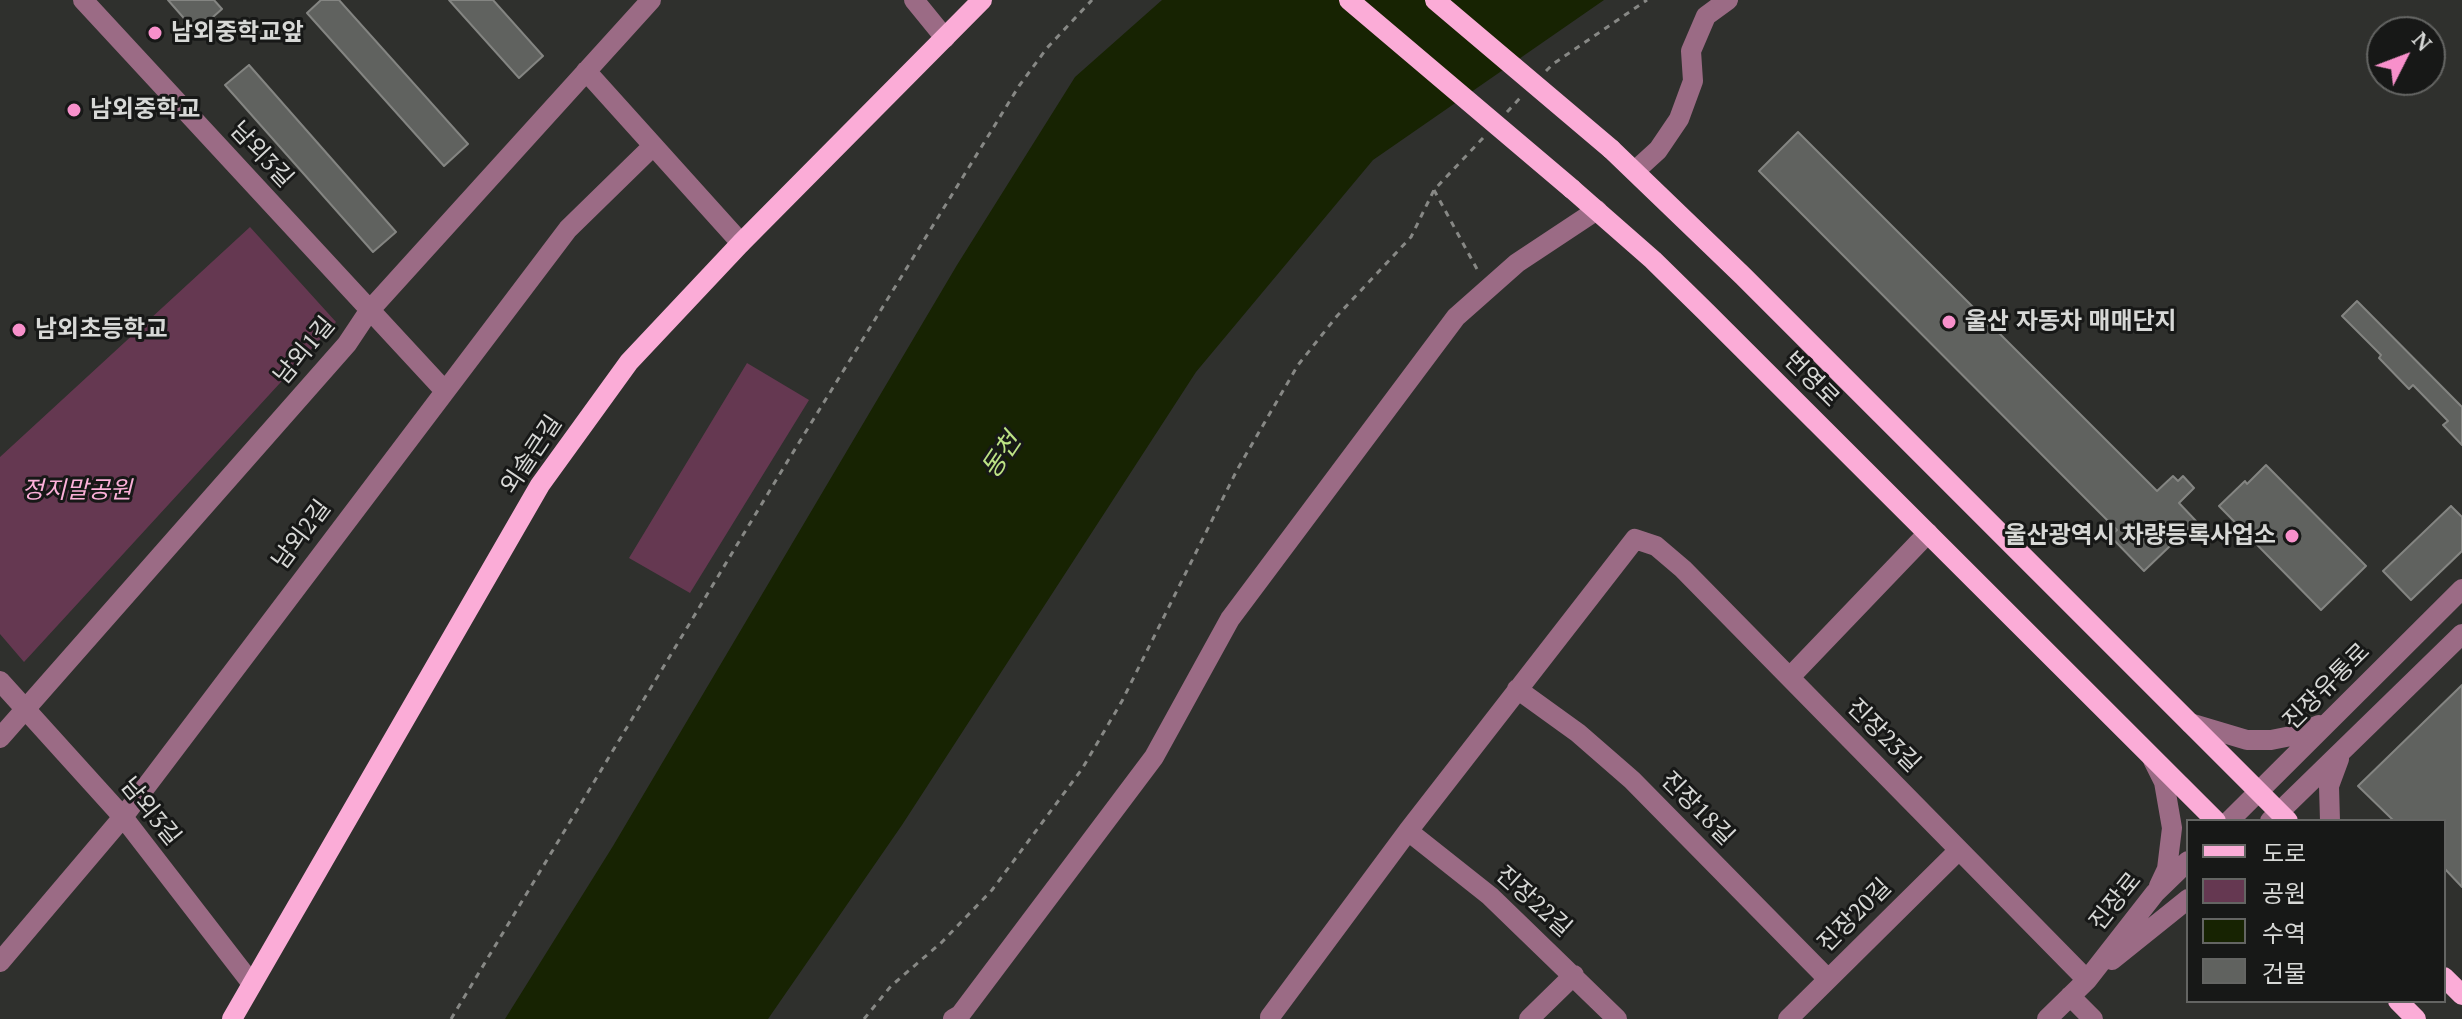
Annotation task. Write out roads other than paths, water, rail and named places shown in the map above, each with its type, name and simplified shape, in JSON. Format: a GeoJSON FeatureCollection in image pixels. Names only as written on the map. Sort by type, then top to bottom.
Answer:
{"type":"FeatureCollection","features":[{"type":"Feature","properties":{"kind":"main road","name":"외솔큰길"},"geometry":{"type":"LineString","coordinates":[[232,1019],[540,485],[629,362],[741,243],[982,0]]}},
{"type":"Feature","properties":{"kind":"main road","name":"번영로"},"geometry":{"type":"LineString","coordinates":[[1349,0],[1653,260],[2214,819]]}},
{"type":"Feature","properties":{"kind":"main road","name":"번영로"},"geometry":{"type":"LineString","coordinates":[[1435,0],[1611,149],[1733,265],[2259,791],[2279,818]]}},
{"type":"Feature","properties":{"kind":"main road"},"geometry":{"type":"LineString","coordinates":[[2446,979],[2462,995]]}},
{"type":"Feature","properties":{"kind":"main road"},"geometry":{"type":"LineString","coordinates":[[2400,1003],[2416,1019]]}},
{"type":"Feature","properties":{"kind":"street","name":"남외3길"},"geometry":{"type":"LineString","coordinates":[[83,0],[444,390]]}},
{"type":"Feature","properties":{"kind":"street","name":"남외1길"},"geometry":{"type":"LineString","coordinates":[[0,738],[347,344],[369,311],[651,0]]}},
{"type":"Feature","properties":{"kind":"street"},"geometry":{"type":"LineString","coordinates":[[914,0],[945,38]]}},
{"type":"Feature","properties":{"kind":"street"},"geometry":{"type":"LineString","coordinates":[[1635,171],[1658,150],[1679,119],[1693,81],[1691,51],[1706,16],[1728,0]]}},
{"type":"Feature","properties":{"kind":"street"},"geometry":{"type":"LineString","coordinates":[[586,71],[741,243]]}},
{"type":"Feature","properties":{"kind":"street","name":"남외2길"},"geometry":{"type":"LineString","coordinates":[[0,962],[123,817],[568,229],[653,146]]}},
{"type":"Feature","properties":{"kind":"street"},"geometry":{"type":"LineString","coordinates":[[953,1019],[960,1015],[1154,757],[1230,619],[1456,317],[1517,263],[1597,210]]}},
{"type":"Feature","properties":{"kind":"street"},"geometry":{"type":"LineString","coordinates":[[1790,677],[1928,533]]}},
{"type":"Feature","properties":{"kind":"street","name":"진장23길"},"geometry":{"type":"LineString","coordinates":[[1517,689],[1635,539],[1656,546],[1683,569],[2087,980]]}},
{"type":"Feature","properties":{"kind":"street","name":"진장유통로"},"geometry":{"type":"LineString","coordinates":[[2231,819],[2462,589]]}},
{"type":"Feature","properties":{"kind":"street"},"geometry":{"type":"LineString","coordinates":[[2279,818],[2349,744],[2462,634]]}},
{"type":"Feature","properties":{"kind":"street","name":"남외3길"},"geometry":{"type":"LineString","coordinates":[[0,681],[123,817],[252,984]]}},
{"type":"Feature","properties":{"kind":"street"},"geometry":{"type":"LineString","coordinates":[[1270,1017],[1517,689]]}},
{"type":"Feature","properties":{"kind":"street","name":"진장18길"},"geometry":{"type":"LineString","coordinates":[[1517,689],[1578,733],[1632,780],[1828,979]]}},
{"type":"Feature","properties":{"kind":"street"},"geometry":{"type":"LineString","coordinates":[[2190,723],[2247,740],[2271,740],[2296,735],[2330,720]]}},
{"type":"Feature","properties":{"kind":"street"},"geometry":{"type":"LineString","coordinates":[[2330,819],[2329,786],[2334,768],[2349,744]]}},
{"type":"Feature","properties":{"kind":"street"},"geometry":{"type":"LineString","coordinates":[[2151,757],[2164,782],[2172,828],[2167,869],[2155,893]]}},
{"type":"Feature","properties":{"kind":"street","name":"진장22길"},"geometry":{"type":"LineString","coordinates":[[1408,831],[1490,896],[1617,1019]]}},
{"type":"Feature","properties":{"kind":"street","name":"진장20길"},"geometry":{"type":"LineString","coordinates":[[1788,1019],[1959,850]]}},
{"type":"Feature","properties":{"kind":"street","name":"진장로"},"geometry":{"type":"LineString","coordinates":[[2087,980],[2155,893],[2186,863]]}},
{"type":"Feature","properties":{"kind":"street","name":"진장로"},"geometry":{"type":"LineString","coordinates":[[2047,1019],[2087,980],[2183,905]]}},
{"type":"Feature","properties":{"kind":"street"},"geometry":{"type":"LineString","coordinates":[[1529,1019],[1574,975]]}},
{"type":"Feature","properties":{"kind":"street"},"geometry":{"type":"LineString","coordinates":[[2070,996],[2093,1019]]}},
{"type":"Feature","properties":{"kind":"water","name":"동천"},"geometry":{"type":"Polygon","coordinates":[[[1162,0],[1604,0],[1373,160],[1196,372],[902,825],[768,1019],[505,1019],[613,846],[957,265],[1075,77],[1162,0]]]}},
{"type":"Feature","properties":{"kind":"place","name":"남외중학교앞"},"geometry":{"type":"Point","coordinates":[155,33]}},
{"type":"Feature","properties":{"kind":"place","name":"남외중학교"},"geometry":{"type":"Point","coordinates":[74,110]}},
{"type":"Feature","properties":{"kind":"place","name":"울산 자동차 매매단지"},"geometry":{"type":"Point","coordinates":[1949,322]}},
{"type":"Feature","properties":{"kind":"place","name":"남외초등학교"},"geometry":{"type":"Point","coordinates":[19,330]}},
{"type":"Feature","properties":{"kind":"place","name":"울산광역시 차량등록사업소"},"geometry":{"type":"Point","coordinates":[2292,536]}},
{"type":"Feature","properties":{"kind":"park label","name":"정지말공원"},"geometry":{"type":"Point","coordinates":[77,491]}}]}
